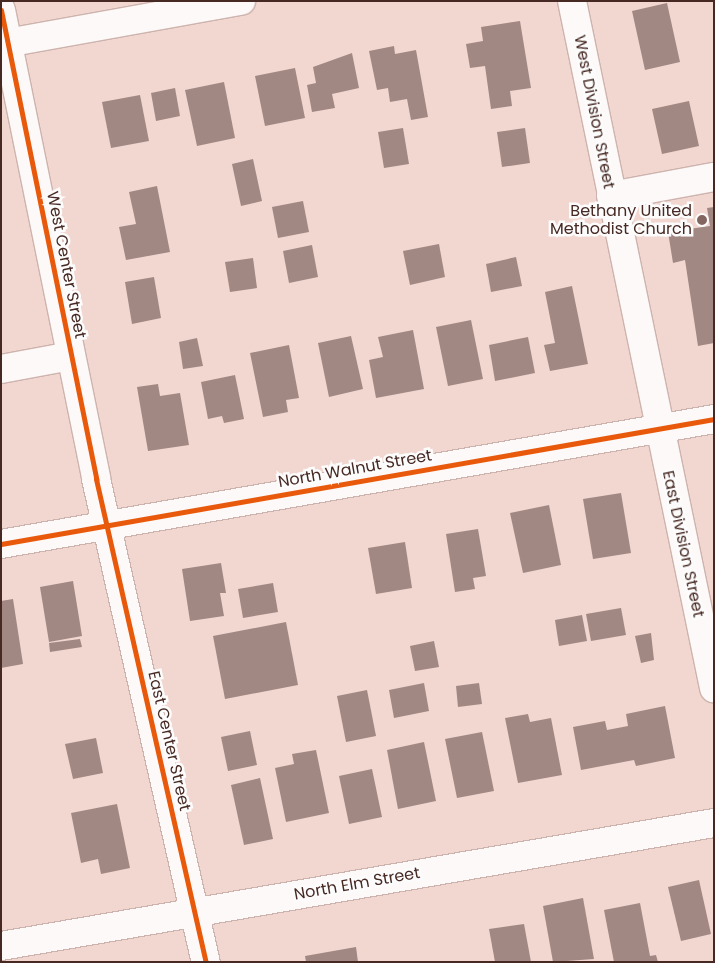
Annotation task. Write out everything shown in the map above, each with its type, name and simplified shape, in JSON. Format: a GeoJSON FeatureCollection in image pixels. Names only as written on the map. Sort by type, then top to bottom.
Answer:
{"type":"FeatureCollection","features":[{"type":"Feature","properties":{"kind":"street"},"geometry":{"type":"LineString","coordinates":[[5,44],[241,1]]}},
{"type":"Feature","properties":{"kind":"street","name":"West Division Street"},"geometry":{"type":"LineString","coordinates":[[572,1],[658,429]]}},
{"type":"Feature","properties":{"kind":"street","name":"West Center Street"},"geometry":{"type":"LineString","coordinates":[[1,10],[5,44],[106,525]]}},
{"type":"Feature","properties":{"kind":"street"},"geometry":{"type":"LineString","coordinates":[[611,196],[714,177]]}},
{"type":"Feature","properties":{"kind":"street"},"geometry":{"type":"LineString","coordinates":[[1,369],[71,356]]}},
{"type":"Feature","properties":{"kind":"street","name":"North Walnut Street"},"geometry":{"type":"LineString","coordinates":[[1,544],[714,419]]}},
{"type":"Feature","properties":{"kind":"street","name":"East Division Street"},"geometry":{"type":"LineString","coordinates":[[658,429],[714,688]]}},
{"type":"Feature","properties":{"kind":"street","name":"East Center Street"},"geometry":{"type":"LineString","coordinates":[[106,525],[206,962]]}},
{"type":"Feature","properties":{"kind":"street","name":"North Elm Street"},"geometry":{"type":"LineString","coordinates":[[1,946],[714,823]]}},
{"type":"Feature","properties":{"kind":"building"},"geometry":{"type":"Polygon","coordinates":[[[667,3],[680,62],[645,70],[632,11],[667,3]]]}},
{"type":"Feature","properties":{"kind":"building"},"geometry":{"type":"Polygon","coordinates":[[[520,21],[531,88],[510,91],[512,106],[491,109],[485,66],[470,68],[466,44],[483,41],[481,27],[520,21]]]}},
{"type":"Feature","properties":{"kind":"building"},"geometry":{"type":"Polygon","coordinates":[[[394,46],[395,54],[416,50],[428,117],[411,120],[407,99],[390,102],[388,88],[377,90],[369,51],[394,46]]]}},
{"type":"Feature","properties":{"kind":"building"},"geometry":{"type":"Polygon","coordinates":[[[352,53],[359,88],[332,94],[335,108],[312,112],[307,85],[316,83],[313,67],[352,53]]]}},
{"type":"Feature","properties":{"kind":"building"},"geometry":{"type":"Polygon","coordinates":[[[295,68],[305,118],[265,126],[255,76],[295,68]]]}},
{"type":"Feature","properties":{"kind":"building"},"geometry":{"type":"Polygon","coordinates":[[[224,82],[235,138],[197,146],[185,90],[224,82]]]}},
{"type":"Feature","properties":{"kind":"building"},"geometry":{"type":"Polygon","coordinates":[[[175,88],[180,116],[156,121],[151,93],[175,88]]]}},
{"type":"Feature","properties":{"kind":"building"},"geometry":{"type":"Polygon","coordinates":[[[140,95],[149,141],[111,148],[102,102],[140,95]]]}},
{"type":"Feature","properties":{"kind":"building"},"geometry":{"type":"Polygon","coordinates":[[[689,101],[699,146],[662,154],[652,109],[689,101]]]}},
{"type":"Feature","properties":{"kind":"building"},"geometry":{"type":"Polygon","coordinates":[[[403,128],[409,164],[384,168],[378,132],[403,128]]]}},
{"type":"Feature","properties":{"kind":"building"},"geometry":{"type":"Polygon","coordinates":[[[525,128],[530,163],[502,167],[497,132],[525,128]]]}},
{"type":"Feature","properties":{"kind":"building"},"geometry":{"type":"Polygon","coordinates":[[[253,159],[262,201],[241,206],[232,164],[253,159]]]}},
{"type":"Feature","properties":{"kind":"building"},"geometry":{"type":"Polygon","coordinates":[[[157,186],[170,252],[126,260],[119,227],[136,224],[129,192],[157,186]]]}},
{"type":"Feature","properties":{"kind":"building"},"geometry":{"type":"Polygon","coordinates":[[[303,201],[309,232],[278,238],[272,207],[303,201]]]}},
{"type":"Feature","properties":{"kind":"building"},"geometry":{"type":"Polygon","coordinates":[[[714,207],[714,343],[698,346],[685,260],[673,263],[668,232],[710,226],[707,208],[714,207]]]}},
{"type":"Feature","properties":{"kind":"building"},"geometry":{"type":"Polygon","coordinates":[[[439,244],[445,277],[410,285],[403,251],[439,244]]]}},
{"type":"Feature","properties":{"kind":"building"},"geometry":{"type":"Polygon","coordinates":[[[312,245],[318,277],[289,283],[283,251],[312,245]]]}},
{"type":"Feature","properties":{"kind":"building"},"geometry":{"type":"Polygon","coordinates":[[[516,257],[522,286],[491,292],[486,264],[516,257]]]}},
{"type":"Feature","properties":{"kind":"building"},"geometry":{"type":"Polygon","coordinates":[[[253,258],[257,288],[230,292],[225,262],[253,258]]]}},
{"type":"Feature","properties":{"kind":"building"},"geometry":{"type":"Polygon","coordinates":[[[154,277],[161,318],[132,324],[125,282],[154,277]]]}},
{"type":"Feature","properties":{"kind":"building"},"geometry":{"type":"Polygon","coordinates":[[[572,286],[588,364],[550,371],[544,345],[555,343],[545,292],[572,286]]]}},
{"type":"Feature","properties":{"kind":"building"},"geometry":{"type":"Polygon","coordinates":[[[471,320],[483,379],[448,386],[436,327],[471,320]]]}},
{"type":"Feature","properties":{"kind":"building"},"geometry":{"type":"Polygon","coordinates":[[[413,330],[424,389],[376,398],[369,360],[383,357],[378,337],[413,330]]]}},
{"type":"Feature","properties":{"kind":"building"},"geometry":{"type":"Polygon","coordinates":[[[351,336],[363,389],[329,397],[318,343],[351,336]]]}},
{"type":"Feature","properties":{"kind":"building"},"geometry":{"type":"Polygon","coordinates":[[[528,337],[535,373],[495,381],[489,345],[528,337]]]}},
{"type":"Feature","properties":{"kind":"building"},"geometry":{"type":"Polygon","coordinates":[[[197,338],[203,366],[183,369],[179,342],[197,338]]]}},
{"type":"Feature","properties":{"kind":"building"},"geometry":{"type":"Polygon","coordinates":[[[289,345],[299,398],[286,400],[288,412],[263,417],[250,353],[289,345]]]}},
{"type":"Feature","properties":{"kind":"building"},"geometry":{"type":"Polygon","coordinates":[[[235,375],[244,419],[224,423],[222,416],[208,419],[201,382],[235,375]]]}},
{"type":"Feature","properties":{"kind":"building"},"geometry":{"type":"Polygon","coordinates":[[[158,384],[160,396],[180,393],[189,445],[148,451],[137,387],[158,384]]]}},
{"type":"Feature","properties":{"kind":"building"},"geometry":{"type":"Polygon","coordinates":[[[621,493],[631,553],[593,559],[583,499],[621,493]]]}},
{"type":"Feature","properties":{"kind":"building"},"geometry":{"type":"Polygon","coordinates":[[[549,505],[561,565],[523,573],[510,513],[549,505]]]}},
{"type":"Feature","properties":{"kind":"building"},"geometry":{"type":"Polygon","coordinates":[[[478,529],[486,576],[473,578],[475,589],[455,592],[446,534],[478,529]]]}},
{"type":"Feature","properties":{"kind":"building"},"geometry":{"type":"Polygon","coordinates":[[[405,542],[412,588],[376,594],[368,548],[405,542]]]}},
{"type":"Feature","properties":{"kind":"building"},"geometry":{"type":"Polygon","coordinates":[[[221,563],[226,593],[220,593],[224,616],[190,621],[182,569],[221,563]]]}},
{"type":"Feature","properties":{"kind":"building"},"geometry":{"type":"Polygon","coordinates":[[[73,581],[82,636],[49,642],[40,587],[73,581]]]}},
{"type":"Feature","properties":{"kind":"building"},"geometry":{"type":"Polygon","coordinates":[[[273,583],[278,612],[243,618],[238,589],[273,583]]]}},
{"type":"Feature","properties":{"kind":"building"},"geometry":{"type":"Polygon","coordinates":[[[13,599],[23,664],[1,668],[1,601],[13,599]]]}},
{"type":"Feature","properties":{"kind":"building"},"geometry":{"type":"Polygon","coordinates":[[[621,608],[626,635],[591,641],[586,614],[621,608]]]}},
{"type":"Feature","properties":{"kind":"building"},"geometry":{"type":"Polygon","coordinates":[[[582,615],[587,641],[559,646],[555,620],[582,615]]]}},
{"type":"Feature","properties":{"kind":"building"},"geometry":{"type":"Polygon","coordinates":[[[286,622],[298,685],[225,699],[213,636],[286,622]]]}},
{"type":"Feature","properties":{"kind":"building"},"geometry":{"type":"Polygon","coordinates":[[[651,633],[654,660],[641,663],[635,636],[651,633]]]}},
{"type":"Feature","properties":{"kind":"building"},"geometry":{"type":"Polygon","coordinates":[[[80,639],[82,647],[50,652],[49,643],[80,639]]]}},
{"type":"Feature","properties":{"kind":"building"},"geometry":{"type":"Polygon","coordinates":[[[434,641],[439,667],[415,671],[410,646],[434,641]]]}},
{"type":"Feature","properties":{"kind":"building"},"geometry":{"type":"Polygon","coordinates":[[[424,683],[429,711],[394,718],[389,690],[424,683]]]}},
{"type":"Feature","properties":{"kind":"building"},"geometry":{"type":"Polygon","coordinates":[[[479,683],[482,704],[458,707],[456,686],[479,683]]]}},
{"type":"Feature","properties":{"kind":"building"},"geometry":{"type":"Polygon","coordinates":[[[367,690],[376,736],[346,742],[337,696],[367,690]]]}},
{"type":"Feature","properties":{"kind":"building"},"geometry":{"type":"Polygon","coordinates":[[[665,706],[675,758],[636,766],[634,760],[581,770],[573,727],[605,721],[607,730],[628,726],[626,714],[665,706]]]}},
{"type":"Feature","properties":{"kind":"building"},"geometry":{"type":"Polygon","coordinates":[[[528,714],[530,722],[551,718],[562,775],[518,783],[505,718],[528,714]]]}},
{"type":"Feature","properties":{"kind":"building"},"geometry":{"type":"Polygon","coordinates":[[[250,731],[257,765],[228,771],[221,737],[250,731]]]}},
{"type":"Feature","properties":{"kind":"building"},"geometry":{"type":"Polygon","coordinates":[[[482,732],[494,791],[457,798],[445,739],[482,732]]]}},
{"type":"Feature","properties":{"kind":"building"},"geometry":{"type":"Polygon","coordinates":[[[96,738],[103,773],[73,779],[65,744],[96,738]]]}},
{"type":"Feature","properties":{"kind":"building"},"geometry":{"type":"Polygon","coordinates":[[[424,742],[436,801],[398,809],[387,750],[424,742]]]}},
{"type":"Feature","properties":{"kind":"building"},"geometry":{"type":"Polygon","coordinates":[[[316,750],[329,813],[286,822],[275,768],[294,764],[292,754],[316,750]]]}},
{"type":"Feature","properties":{"kind":"building"},"geometry":{"type":"Polygon","coordinates":[[[372,769],[382,817],[349,824],[339,776],[372,769]]]}},
{"type":"Feature","properties":{"kind":"building"},"geometry":{"type":"Polygon","coordinates":[[[260,778],[273,839],[244,845],[231,785],[260,778]]]}},
{"type":"Feature","properties":{"kind":"building"},"geometry":{"type":"Polygon","coordinates":[[[117,804],[130,868],[101,874],[98,859],[81,863],[71,813],[117,804]]]}},
{"type":"Feature","properties":{"kind":"building"},"geometry":{"type":"Polygon","coordinates":[[[699,880],[711,934],[681,941],[668,887],[699,880]]]}},
{"type":"Feature","properties":{"kind":"building"},"geometry":{"type":"Polygon","coordinates":[[[583,898],[594,959],[553,962],[543,906],[583,898]]]}},
{"type":"Feature","properties":{"kind":"building"},"geometry":{"type":"Polygon","coordinates":[[[640,903],[650,956],[656,955],[658,962],[614,962],[604,910],[640,903]]]}},
{"type":"Feature","properties":{"kind":"building"},"geometry":{"type":"Polygon","coordinates":[[[524,924],[531,962],[495,962],[489,929],[524,924]]]}},
{"type":"Feature","properties":{"kind":"building"},"geometry":{"type":"Polygon","coordinates":[[[356,947],[358,962],[306,962],[305,956],[356,947]]]}},
{"type":"Feature","properties":{"kind":"cycle path"},"geometry":{"type":"LineString","coordinates":[[1,10],[96,479],[206,962]]}},
{"type":"Feature","properties":{"kind":"cycle path"},"geometry":{"type":"LineString","coordinates":[[1,544],[714,419]]}},
{"type":"Feature","properties":{"kind":"place","name":"Bethany United Methodist Church"},"geometry":{"type":"Point","coordinates":[702,220]}}]}
